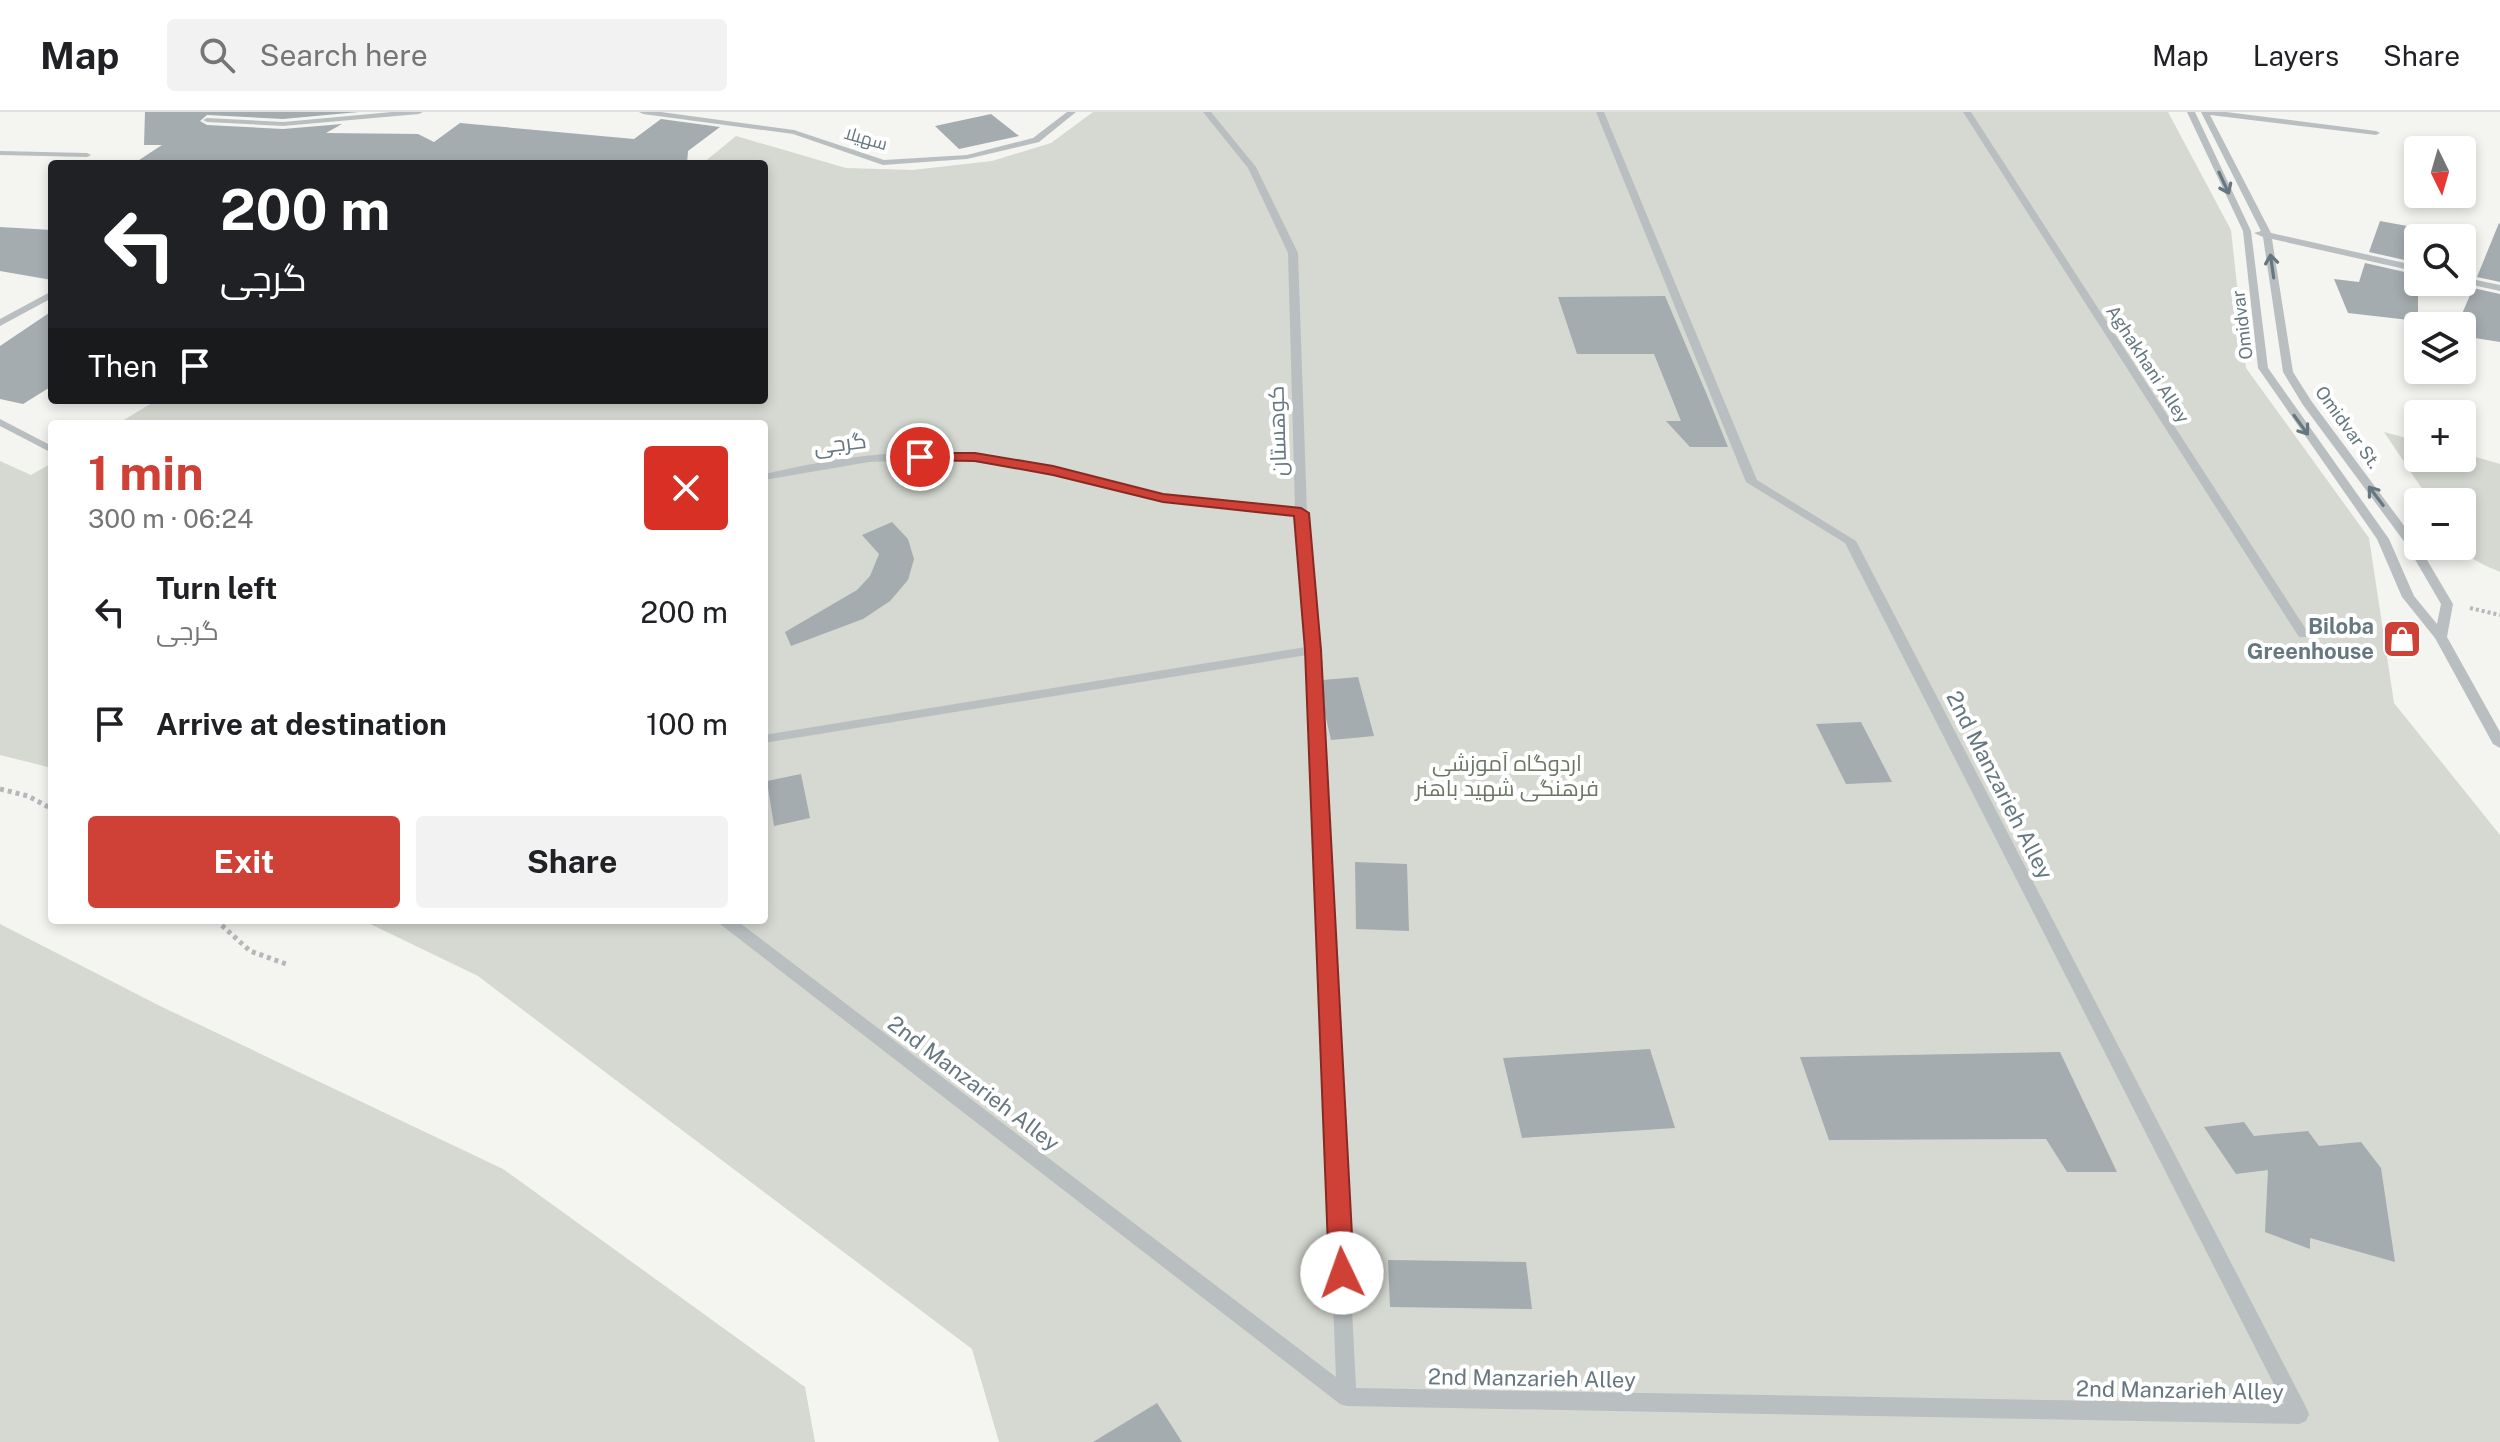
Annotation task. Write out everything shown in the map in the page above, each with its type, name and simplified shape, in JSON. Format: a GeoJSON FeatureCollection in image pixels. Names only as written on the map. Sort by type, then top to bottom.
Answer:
{"type":"FeatureCollection","features":[{"type":"Feature","properties":{"kind":"street"},"geometry":{"type":"LineString","coordinates":[[207,120],[283,124],[419,112]]}},
{"type":"Feature","properties":{"kind":"street","name":"سهیلا"},"geometry":{"type":"LineString","coordinates":[[643,112],[794,132],[883,163],[967,157],[1036,140],[1072,112]]}},
{"type":"Feature","properties":{"kind":"street","name":"کوهستان"},"geometry":{"type":"LineString","coordinates":[[1207,112],[1252,167],[1293,253],[1301,513],[1313,650],[1347,1397]]}},
{"type":"Feature","properties":{"kind":"street","name":"2nd Manzarieh Alley"},"geometry":{"type":"LineString","coordinates":[[730,924],[1347,1397],[2299,1414],[1850,541],[1752,482],[1600,112]]}},
{"type":"Feature","properties":{"kind":"street","name":"Aghakhani Alley"},"geometry":{"type":"LineString","coordinates":[[1967,112],[2303,634]]}},
{"type":"Feature","properties":{"kind":"street","name":"Omidvar"},"geometry":{"type":"LineString","coordinates":[[2191,112],[2247,231],[2263,368],[2383,539],[2408,597],[2441,637]]}},
{"type":"Feature","properties":{"kind":"street"},"geometry":{"type":"LineString","coordinates":[[2206,112],[2376,133]]}},
{"type":"Feature","properties":{"kind":"street","name":"Omidvar St."},"geometry":{"type":"LineString","coordinates":[[2206,112],[2267,234],[2288,372],[2307,403],[2411,543],[2447,604]]}},
{"type":"Feature","properties":{"kind":"street"},"geometry":{"type":"LineString","coordinates":[[0,153],[87,155]]}},
{"type":"Feature","properties":{"kind":"street"},"geometry":{"type":"LineString","coordinates":[[2247,231],[2404,266]]}},
{"type":"Feature","properties":{"kind":"street"},"geometry":{"type":"LineString","coordinates":[[2476,283],[2500,288]]}},
{"type":"Feature","properties":{"kind":"street"},"geometry":{"type":"LineString","coordinates":[[0,323],[48,296]]}},
{"type":"Feature","properties":{"kind":"street"},"geometry":{"type":"LineString","coordinates":[[2256,301],[2277,305]]}},
{"type":"Feature","properties":{"kind":"street"},"geometry":{"type":"LineString","coordinates":[[2263,368],[2288,372]]}},
{"type":"Feature","properties":{"kind":"street"},"geometry":{"type":"LineString","coordinates":[[2284,402],[2307,403]]}},
{"type":"Feature","properties":{"kind":"street"},"geometry":{"type":"LineString","coordinates":[[0,422],[48,448]]}},
{"type":"Feature","properties":{"kind":"street","name":"گرجی"},"geometry":{"type":"LineString","coordinates":[[768,476],[821,463],[892,457],[975,457],[1053,471],[1163,498],[1301,513]]}},
{"type":"Feature","properties":{"kind":"street"},"geometry":{"type":"LineString","coordinates":[[2447,604],[2441,637],[2500,744]]}},
{"type":"Feature","properties":{"kind":"street"},"geometry":{"type":"LineString","coordinates":[[768,738],[1313,650]]}},
{"type":"Feature","properties":{"kind":"path"},"geometry":{"type":"LineString","coordinates":[[2447,604],[2500,615]]}},
{"type":"Feature","properties":{"kind":"path"},"geometry":{"type":"LineString","coordinates":[[0,789],[28,796],[48,807]]}},
{"type":"Feature","properties":{"kind":"path"},"geometry":{"type":"LineString","coordinates":[[220,924],[250,951],[289,965]]}},
{"type":"Feature","properties":{"kind":"green space","name":"اردوگاه آموزشی فرهنگی شهید باهنر"},"geometry":{"type":"Polygon","coordinates":[[[1093,112],[2168,112],[2231,230],[2246,368],[2369,538],[2394,703],[2500,835],[2500,1442],[999,1442],[972,1349],[478,976],[370,924],[768,924],[768,420],[124,420],[150,404],[768,404],[768,160],[707,160],[736,136],[846,168],[912,170],[992,161],[1051,143],[1093,112]]]}},
{"type":"Feature","properties":{"kind":"green space"},"geometry":{"type":"Polygon","coordinates":[[[2384,432],[2404,437],[2404,462],[2384,432]]]}},
{"type":"Feature","properties":{"kind":"green space"},"geometry":{"type":"Polygon","coordinates":[[[2476,457],[2500,464],[2500,572],[2476,560],[2476,488],[2422,488],[2411,472],[2476,472],[2476,457]]]}},
{"type":"Feature","properties":{"kind":"green space"},"geometry":{"type":"Polygon","coordinates":[[[0,461],[31,475],[48,465],[48,767],[0,755],[0,461]]]}},
{"type":"Feature","properties":{"kind":"green space"},"geometry":{"type":"Polygon","coordinates":[[[0,924],[160,1006],[503,1169],[805,1387],[815,1442],[0,1442],[0,924]]]}},
{"type":"Feature","properties":{"kind":"building"},"geometry":{"type":"Polygon","coordinates":[[[145,112],[359,112],[283,119],[207,115],[200,121],[207,125],[283,129],[342,124],[326,133],[418,134],[434,142],[460,123],[634,139],[661,119],[720,127],[688,151],[687,160],[139,160],[162,145],[144,145],[145,112]]]}},
{"type":"Feature","properties":{"kind":"building"},"geometry":{"type":"Polygon","coordinates":[[[991,114],[1019,136],[959,149],[935,126],[991,114]]]}},
{"type":"Feature","properties":{"kind":"building"},"geometry":{"type":"Polygon","coordinates":[[[2380,221],[2404,225],[2404,260],[2369,252],[2380,221]]]}},
{"type":"Feature","properties":{"kind":"building"},"geometry":{"type":"Polygon","coordinates":[[[2500,224],[2500,282],[2477,277],[2500,224]]]}},
{"type":"Feature","properties":{"kind":"building"},"geometry":{"type":"Polygon","coordinates":[[[0,227],[48,230],[48,279],[0,271],[0,227]]]}},
{"type":"Feature","properties":{"kind":"building"},"geometry":{"type":"Polygon","coordinates":[[[2365,263],[2404,272],[2404,296],[2418,296],[2418,312],[2404,312],[2404,319],[2348,313],[2334,279],[2359,282],[2365,263]]]}},
{"type":"Feature","properties":{"kind":"building"},"geometry":{"type":"Polygon","coordinates":[[[2476,289],[2500,294],[2500,342],[2476,338],[2476,312],[2463,312],[2470,296],[2476,296],[2476,289]]]}},
{"type":"Feature","properties":{"kind":"building"},"geometry":{"type":"Polygon","coordinates":[[[1665,296],[1728,447],[1690,447],[1666,421],[1681,421],[1654,354],[1577,354],[1558,297],[1665,296]]]}},
{"type":"Feature","properties":{"kind":"building"},"geometry":{"type":"Polygon","coordinates":[[[48,314],[48,388],[23,404],[0,399],[0,346],[48,314]]]}},
{"type":"Feature","properties":{"kind":"building"},"geometry":{"type":"Polygon","coordinates":[[[892,522],[908,539],[914,559],[908,580],[890,601],[863,619],[791,646],[785,632],[857,590],[870,576],[879,554],[862,535],[892,522]]]}},
{"type":"Feature","properties":{"kind":"building"},"geometry":{"type":"Polygon","coordinates":[[[1358,677],[1374,736],[1331,740],[1325,714],[1323,680],[1358,677]]]}},
{"type":"Feature","properties":{"kind":"building"},"geometry":{"type":"Polygon","coordinates":[[[1861,722],[1892,782],[1846,784],[1816,724],[1861,722]]]}},
{"type":"Feature","properties":{"kind":"building"},"geometry":{"type":"Polygon","coordinates":[[[801,774],[810,818],[774,826],[768,781],[801,774]]]}},
{"type":"Feature","properties":{"kind":"building"},"geometry":{"type":"Polygon","coordinates":[[[1355,862],[1407,864],[1409,931],[1356,929],[1355,862]]]}},
{"type":"Feature","properties":{"kind":"building"},"geometry":{"type":"Polygon","coordinates":[[[1650,1049],[1675,1128],[1522,1138],[1503,1058],[1650,1049]]]}},
{"type":"Feature","properties":{"kind":"building"},"geometry":{"type":"Polygon","coordinates":[[[2060,1052],[2117,1172],[2067,1172],[2046,1139],[1829,1140],[1800,1057],[2060,1052]]]}},
{"type":"Feature","properties":{"kind":"building"},"geometry":{"type":"Polygon","coordinates":[[[2244,1122],[2254,1136],[2308,1131],[2319,1146],[2361,1142],[2381,1168],[2395,1262],[2310,1238],[2310,1249],[2265,1232],[2268,1170],[2236,1174],[2204,1127],[2244,1122]]]}},
{"type":"Feature","properties":{"kind":"building"},"geometry":{"type":"Polygon","coordinates":[[[1388,1260],[1526,1262],[1532,1309],[1390,1307],[1388,1260]]]}},
{"type":"Feature","properties":{"kind":"building"},"geometry":{"type":"Polygon","coordinates":[[[1157,1403],[1182,1442],[1093,1442],[1157,1403]]]}},
{"type":"Feature","properties":{"kind":"place","name":"Biloba Greenhouse"},"geometry":{"type":"Point","coordinates":[2402,639]}},
{"type":"Feature","properties":{"kind":"route"},"geometry":{"type":"LineString","coordinates":[[920,457],[975,457],[1053,471],[1163,498],[1301,513],[1313,650],[1342,1273]]}}]}
